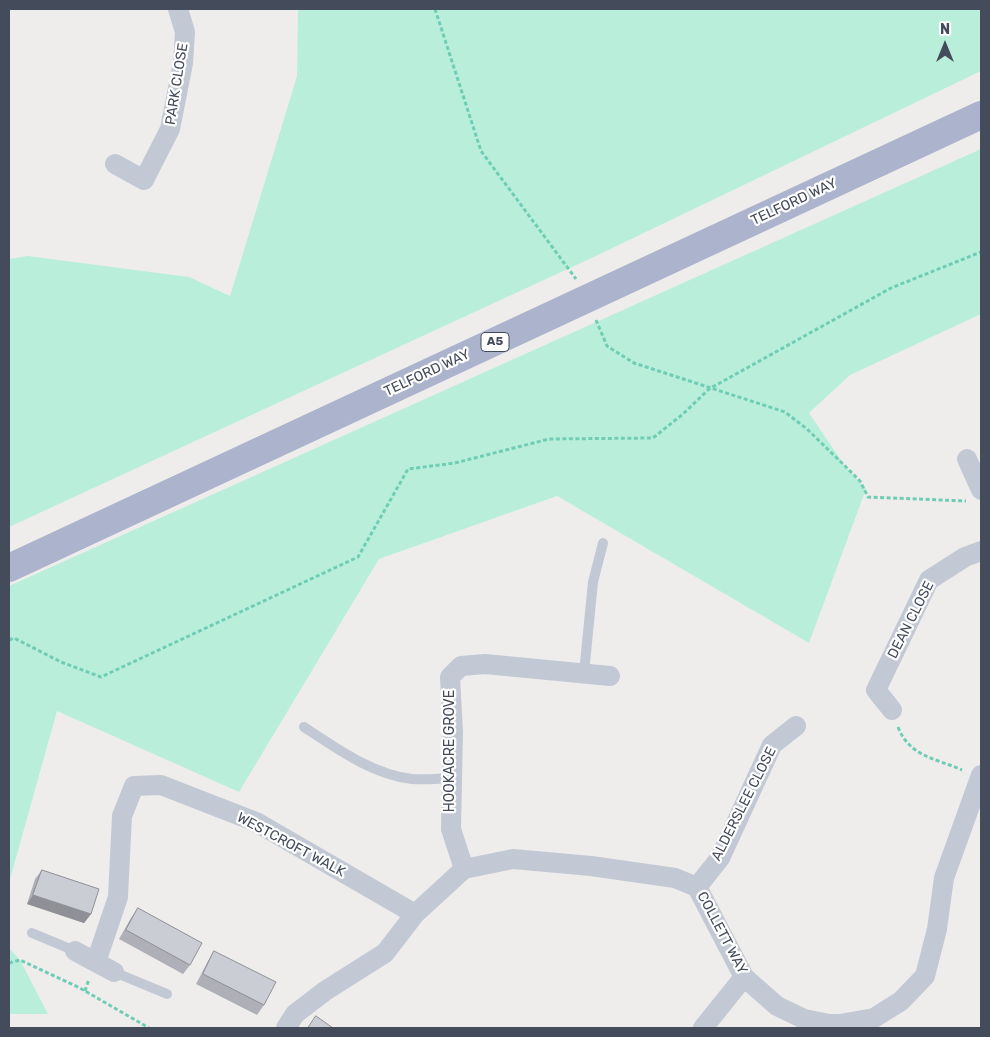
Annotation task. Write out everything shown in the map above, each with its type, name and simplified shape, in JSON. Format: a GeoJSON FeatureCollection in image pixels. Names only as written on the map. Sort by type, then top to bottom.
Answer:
{"type":"FeatureCollection","features":[{"type":"Feature","properties":{"kind":"main road","name":"TELFORD WAY"},"geometry":{"type":"LineString","coordinates":[[9,568],[981,115]]}},
{"type":"Feature","properties":{"kind":"street","name":"PARK CLOSE"},"geometry":{"type":"LineString","coordinates":[[116,164],[144,180],[170,129],[183,63],[185,32],[178,9]]}},
{"type":"Feature","properties":{"kind":"street"},"geometry":{"type":"LineString","coordinates":[[967,458],[976,496]]}},
{"type":"Feature","properties":{"kind":"street","name":"DEAN CLOSE"},"geometry":{"type":"LineString","coordinates":[[892,710],[876,690],[929,580],[965,556],[981,550]]}},
{"type":"Feature","properties":{"kind":"street","name":"HOOKACRE GROVE"},"geometry":{"type":"LineString","coordinates":[[464,869],[451,829],[453,732],[450,677],[461,666],[485,664],[610,676]]}},
{"type":"Feature","properties":{"kind":"street","name":"ALDERSLEE CLOSE"},"geometry":{"type":"LineString","coordinates":[[697,887],[720,858],[772,745],[796,726]]}},
{"type":"Feature","properties":{"kind":"street","name":"COLLETT WAY"},"geometry":{"type":"LineString","coordinates":[[464,869],[513,859],[591,866],[666,877],[697,887],[744,977],[777,1006],[804,1019],[840,1024],[877,1023],[924,976],[937,929],[944,878],[980,776]]}},
{"type":"Feature","properties":{"kind":"street","name":"WESTCROFT WALK"},"geometry":{"type":"LineString","coordinates":[[96,962],[118,897],[122,816],[134,786],[161,785],[256,822],[415,914]]}},
{"type":"Feature","properties":{"kind":"street"},"geometry":{"type":"LineString","coordinates":[[286,1028],[295,1014],[325,991],[385,953],[415,914],[464,869]]}},
{"type":"Feature","properties":{"kind":"street"},"geometry":{"type":"LineString","coordinates":[[75,952],[114,972]]}},
{"type":"Feature","properties":{"kind":"street"},"geometry":{"type":"LineString","coordinates":[[703,1028],[744,977]]}},
{"type":"Feature","properties":{"kind":"lane"},"geometry":{"type":"LineString","coordinates":[[584,673],[593,582],[603,543]]}},
{"type":"Feature","properties":{"kind":"lane"},"geometry":{"type":"LineString","coordinates":[[304,727],[346,754],[384,772],[412,779],[451,778]]}},
{"type":"Feature","properties":{"kind":"lane"},"geometry":{"type":"LineString","coordinates":[[32,933],[75,952]]}},
{"type":"Feature","properties":{"kind":"lane"},"geometry":{"type":"LineString","coordinates":[[114,972],[168,994]]}},
{"type":"Feature","properties":{"kind":"path"},"geometry":{"type":"LineString","coordinates":[[435,9],[481,151],[573,275],[587,299],[607,346],[634,363],[786,412],[807,429],[860,481],[868,497],[976,496]]}},
{"type":"Feature","properties":{"kind":"path"},"geometry":{"type":"LineString","coordinates":[[9,640],[14,638],[61,662],[101,677],[358,558],[408,469],[455,463],[550,439],[653,438],[683,414],[709,388],[890,288],[981,252]]}},
{"type":"Feature","properties":{"kind":"path"},"geometry":{"type":"LineString","coordinates":[[892,710],[901,735],[914,751],[980,776]]}},
{"type":"Feature","properties":{"kind":"path"},"geometry":{"type":"LineString","coordinates":[[9,963],[20,960],[80,988],[149,1028]]}},
{"type":"Feature","properties":{"kind":"green space"},"geometry":{"type":"Polygon","coordinates":[[[298,9],[981,9],[981,71],[598,255],[9,527],[9,259],[28,256],[189,277],[230,296],[297,76],[298,9]]]}},
{"type":"Feature","properties":{"kind":"green space"},"geometry":{"type":"Polygon","coordinates":[[[981,149],[981,314],[850,375],[809,413],[845,466],[866,489],[809,643],[557,496],[379,559],[239,792],[57,711],[9,883],[9,586],[981,149]]]}},
{"type":"Feature","properties":{"kind":"green space"},"geometry":{"type":"Polygon","coordinates":[[[9,948],[20,960],[48,1014],[9,1014],[9,948]]]}},
{"type":"Feature","properties":{"kind":"building"},"geometry":{"type":"Polygon","coordinates":[[[42,870],[99,889],[91,914],[33,895],[42,870]]]}},
{"type":"Feature","properties":{"kind":"building"},"geometry":{"type":"Polygon","coordinates":[[[138,908],[202,943],[190,965],[126,930],[138,908]]]}},
{"type":"Feature","properties":{"kind":"building"},"geometry":{"type":"Polygon","coordinates":[[[214,951],[276,982],[264,1005],[203,974],[214,951]]]}},
{"type":"Feature","properties":{"kind":"building"},"geometry":{"type":"Polygon","coordinates":[[[316,1016],[333,1028],[308,1028],[316,1016]]]}}]}
